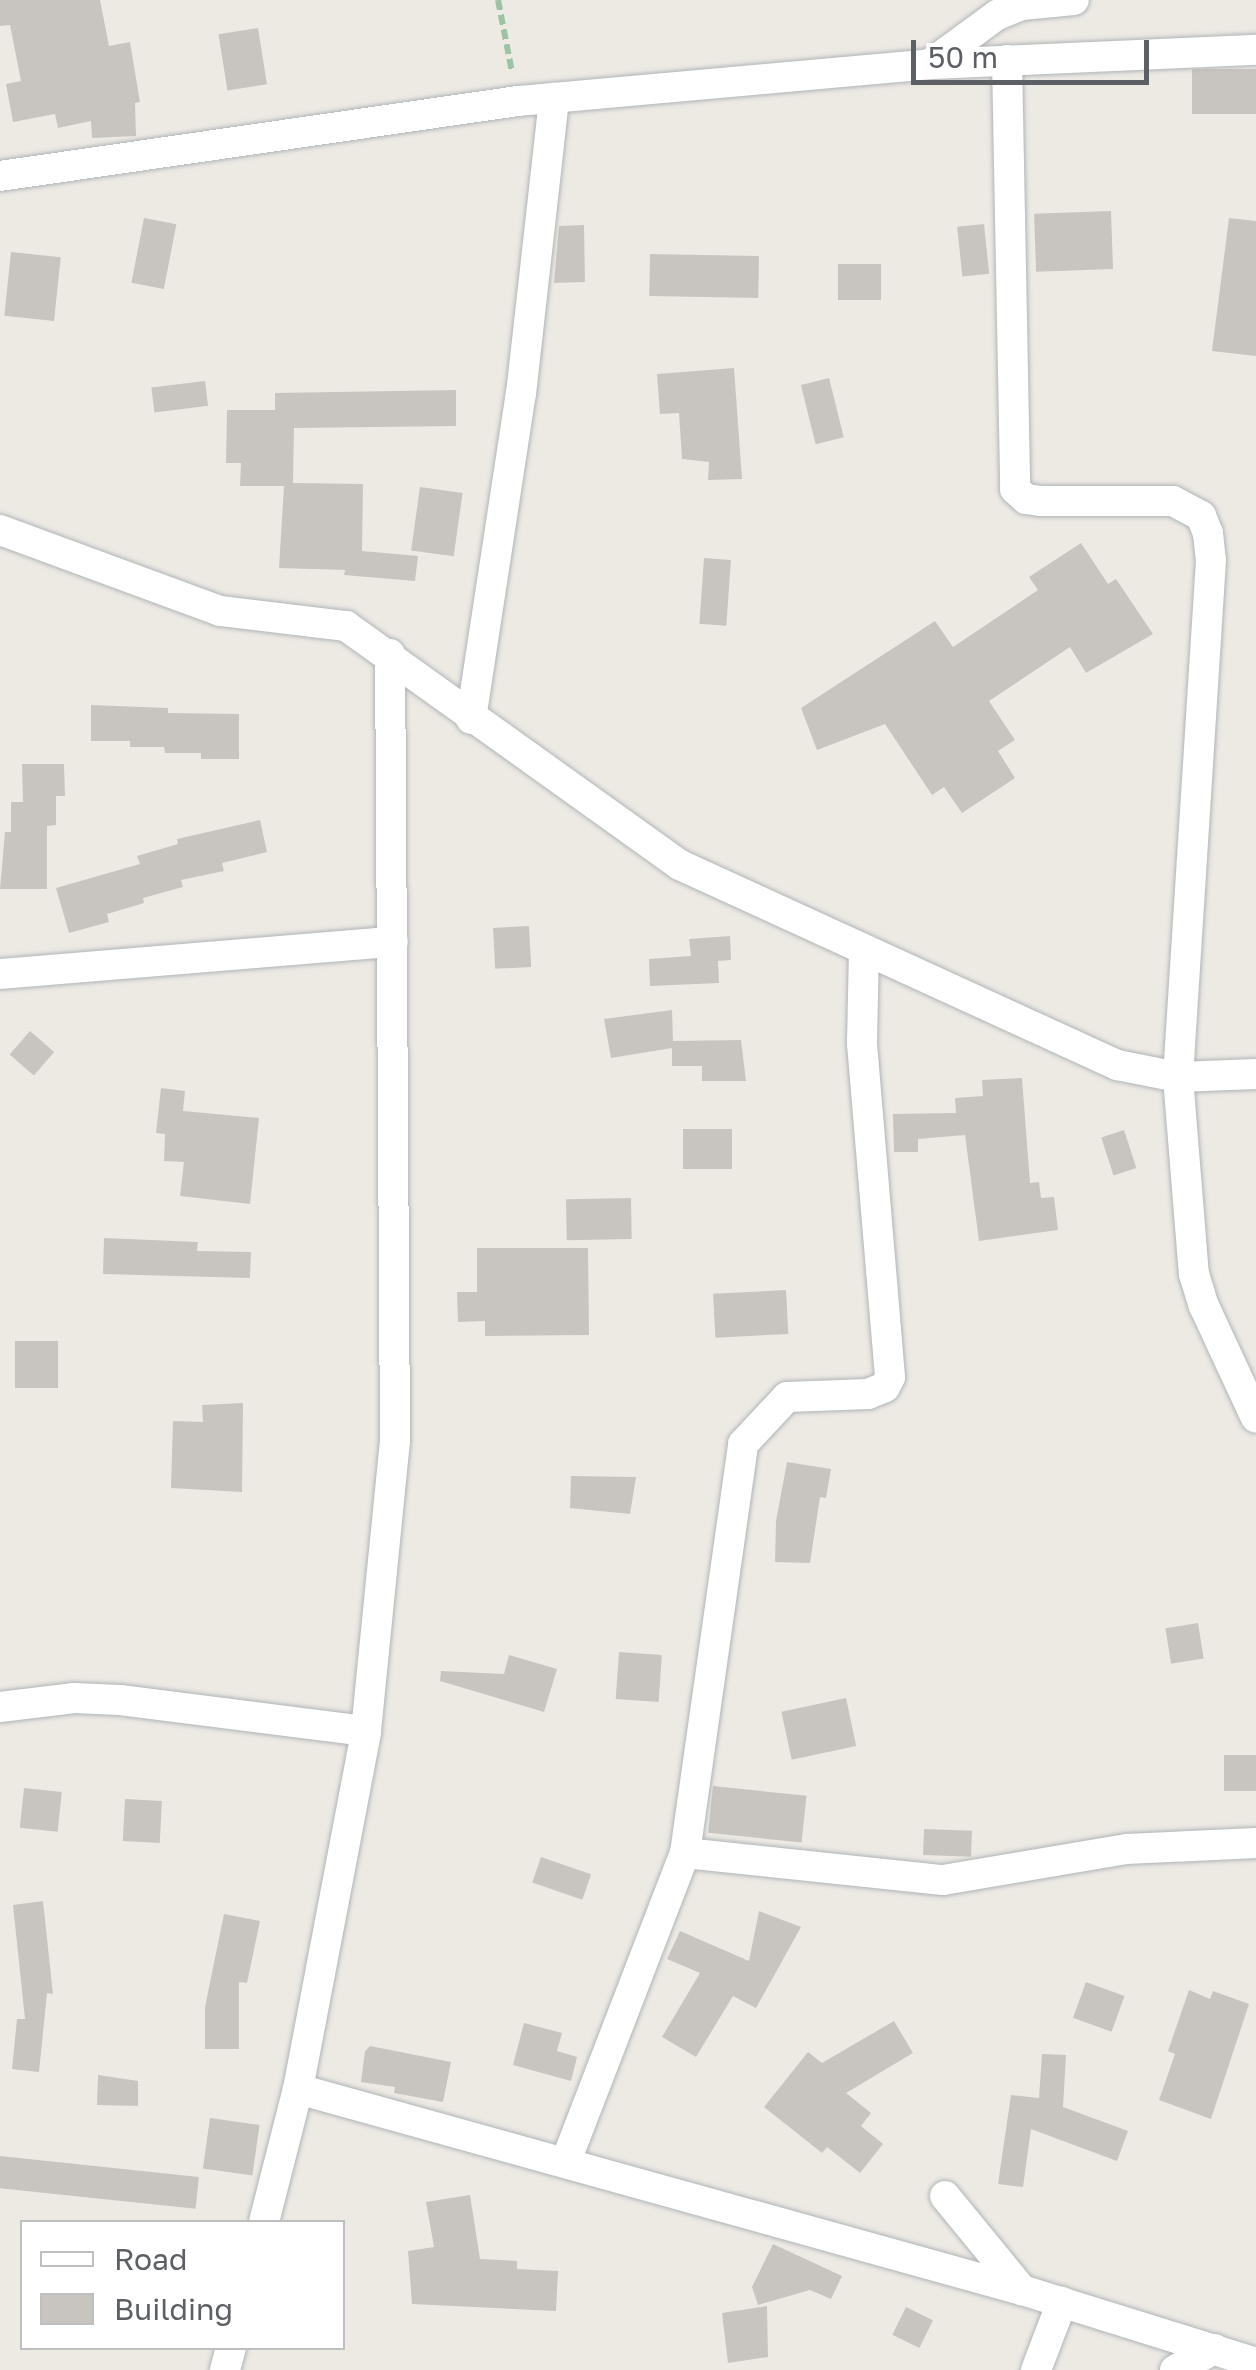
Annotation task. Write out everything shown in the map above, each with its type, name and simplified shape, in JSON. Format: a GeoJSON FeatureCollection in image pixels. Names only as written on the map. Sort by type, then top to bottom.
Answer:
{"type":"FeatureCollection","features":[{"type":"Feature","properties":{"kind":"street"},"geometry":{"type":"LineString","coordinates":[[930,64],[998,15],[1022,5],[1074,0]]}},
{"type":"Feature","properties":{"kind":"street"},"geometry":{"type":"LineString","coordinates":[[0,176],[518,100],[930,64],[1256,50]]}},
{"type":"Feature","properties":{"kind":"street"},"geometry":{"type":"LineString","coordinates":[[1006,60],[1014,488],[1026,499],[1040,502],[1173,501],[1200,516],[1208,533],[1211,560],[1178,1076],[1194,1274],[1204,1306],[1256,1418]]}},
{"type":"Feature","properties":{"kind":"street"},"geometry":{"type":"LineString","coordinates":[[471,719],[520,394],[554,98]]}},
{"type":"Feature","properties":{"kind":"street"},"geometry":{"type":"LineString","coordinates":[[0,530],[220,611],[346,626],[680,865],[1117,1065],[1178,1076],[1256,1074]]}},
{"type":"Feature","properties":{"kind":"street"},"geometry":{"type":"LineString","coordinates":[[265,2220],[298,2089],[366,1732],[398,1378],[390,654]]}},
{"type":"Feature","properties":{"kind":"street"},"geometry":{"type":"LineString","coordinates":[[0,974],[393,942]]}},
{"type":"Feature","properties":{"kind":"street"},"geometry":{"type":"LineString","coordinates":[[566,2161],[685,1852],[743,1444],[787,1398],[868,1394],[884,1386],[890,1377],[862,1042],[864,951]]}},
{"type":"Feature","properties":{"kind":"street"},"geometry":{"type":"LineString","coordinates":[[2,1696],[120,1700],[366,1732]]}},
{"type":"Feature","properties":{"kind":"street"},"geometry":{"type":"LineString","coordinates":[[685,1852],[943,1880],[1126,1849],[1256,1843]]}},
{"type":"Feature","properties":{"kind":"street"},"geometry":{"type":"LineString","coordinates":[[298,2089],[1022,2290],[1256,2363]]}},
{"type":"Feature","properties":{"kind":"street"},"geometry":{"type":"LineString","coordinates":[[945,2196],[1022,2290]]}},
{"type":"Feature","properties":{"kind":"street"},"geometry":{"type":"LineString","coordinates":[[1036,2370],[1062,2302]]}},
{"type":"Feature","properties":{"kind":"street"},"geometry":{"type":"LineString","coordinates":[[1175,2370],[1215,2349]]}},
{"type":"Feature","properties":{"kind":"path"},"geometry":{"type":"LineString","coordinates":[[498,0],[518,100]]}},
{"type":"Feature","properties":{"kind":"building"},"geometry":{"type":"Polygon","coordinates":[[[0,0],[100,0],[109,46],[130,42],[140,102],[135,103],[136,136],[92,138],[91,121],[58,128],[55,114],[13,122],[6,84],[21,81],[10,25],[0,26],[0,0]]]}},
{"type":"Feature","properties":{"kind":"building"},"geometry":{"type":"Polygon","coordinates":[[[258,28],[267,84],[227,91],[218,34],[258,28]]]}},
{"type":"Feature","properties":{"kind":"building"},"geometry":{"type":"Polygon","coordinates":[[[1192,69],[1256,69],[1256,114],[1192,114],[1192,69]]]}},
{"type":"Feature","properties":{"kind":"building"},"geometry":{"type":"Polygon","coordinates":[[[1111,211],[1113,269],[1036,272],[1034,214],[1111,211]]]}},
{"type":"Feature","properties":{"kind":"building"},"geometry":{"type":"Polygon","coordinates":[[[144,218],[176,224],[164,289],[131,283],[144,218]]]}},
{"type":"Feature","properties":{"kind":"building"},"geometry":{"type":"Polygon","coordinates":[[[1229,218],[1256,221],[1256,356],[1212,351],[1229,218]]]}},
{"type":"Feature","properties":{"kind":"building"},"geometry":{"type":"Polygon","coordinates":[[[984,224],[989,274],[962,277],[957,227],[984,224]]]}},
{"type":"Feature","properties":{"kind":"building"},"geometry":{"type":"Polygon","coordinates":[[[584,225],[585,282],[554,283],[559,226],[584,225]]]}},
{"type":"Feature","properties":{"kind":"building"},"geometry":{"type":"Polygon","coordinates":[[[11,252],[61,257],[54,321],[4,316],[11,252]]]}},
{"type":"Feature","properties":{"kind":"building"},"geometry":{"type":"Polygon","coordinates":[[[650,254],[759,256],[758,298],[649,296],[650,254]]]}},
{"type":"Feature","properties":{"kind":"building"},"geometry":{"type":"Polygon","coordinates":[[[838,264],[881,264],[881,300],[838,300],[838,264]]]}},
{"type":"Feature","properties":{"kind":"building"},"geometry":{"type":"Polygon","coordinates":[[[734,368],[742,479],[708,480],[709,462],[682,459],[679,413],[660,414],[657,374],[734,368]]]}},
{"type":"Feature","properties":{"kind":"building"},"geometry":{"type":"Polygon","coordinates":[[[829,378],[844,437],[816,444],[801,385],[829,378]]]}},
{"type":"Feature","properties":{"kind":"building"},"geometry":{"type":"Polygon","coordinates":[[[205,381],[208,406],[154,412],[151,388],[205,381]]]}},
{"type":"Feature","properties":{"kind":"building"},"geometry":{"type":"Polygon","coordinates":[[[456,390],[456,426],[294,428],[293,483],[363,484],[362,551],[418,556],[415,581],[344,575],[345,570],[279,568],[284,486],[240,486],[241,463],[226,463],[227,410],[275,410],[275,393],[456,390]]]}},
{"type":"Feature","properties":{"kind":"building"},"geometry":{"type":"Polygon","coordinates":[[[420,487],[463,493],[454,556],[411,550],[420,487]]]}},
{"type":"Feature","properties":{"kind":"building"},"geometry":{"type":"Polygon","coordinates":[[[1081,543],[1108,584],[1116,579],[1153,634],[1086,673],[1070,647],[989,701],[1015,740],[998,751],[1015,778],[962,813],[944,787],[932,795],[885,724],[817,750],[801,708],[935,621],[953,647],[1038,590],[1029,577],[1081,543]]]}},
{"type":"Feature","properties":{"kind":"building"},"geometry":{"type":"Polygon","coordinates":[[[704,558],[731,560],[726,626],[699,624],[704,558]]]}},
{"type":"Feature","properties":{"kind":"building"},"geometry":{"type":"Polygon","coordinates":[[[91,705],[168,708],[168,713],[239,714],[239,759],[201,759],[201,753],[165,753],[164,747],[130,747],[130,741],[91,741],[91,705]]]}},
{"type":"Feature","properties":{"kind":"building"},"geometry":{"type":"Polygon","coordinates":[[[22,764],[64,764],[65,796],[56,796],[56,825],[47,826],[47,889],[0,889],[5,832],[11,832],[11,802],[23,802],[22,764]]]}},
{"type":"Feature","properties":{"kind":"building"},"geometry":{"type":"Polygon","coordinates":[[[260,820],[267,852],[222,863],[224,871],[181,880],[183,887],[143,898],[144,903],[107,914],[109,922],[69,933],[56,888],[140,864],[137,856],[178,844],[177,839],[260,820]]]}},
{"type":"Feature","properties":{"kind":"building"},"geometry":{"type":"Polygon","coordinates":[[[529,926],[531,967],[495,969],[493,928],[529,926]]]}},
{"type":"Feature","properties":{"kind":"building"},"geometry":{"type":"Polygon","coordinates":[[[730,936],[731,960],[718,961],[719,983],[650,986],[649,959],[691,956],[689,939],[730,936]]]}},
{"type":"Feature","properties":{"kind":"building"},"geometry":{"type":"Polygon","coordinates":[[[672,1010],[673,1041],[741,1040],[746,1081],[702,1081],[702,1066],[672,1066],[672,1048],[611,1058],[604,1019],[672,1010]]]}},
{"type":"Feature","properties":{"kind":"building"},"geometry":{"type":"Polygon","coordinates":[[[30,1031],[54,1052],[34,1075],[10,1054],[30,1031]]]}},
{"type":"Feature","properties":{"kind":"building"},"geometry":{"type":"Polygon","coordinates":[[[1022,1078],[1030,1183],[1039,1182],[1041,1198],[1054,1197],[1058,1230],[979,1241],[965,1135],[918,1139],[918,1152],[894,1152],[893,1114],[956,1113],[955,1098],[983,1096],[982,1080],[1022,1078]]]}},
{"type":"Feature","properties":{"kind":"building"},"geometry":{"type":"Polygon","coordinates":[[[161,1088],[185,1091],[183,1111],[259,1118],[250,1204],[180,1196],[184,1162],[164,1161],[165,1134],[156,1133],[161,1088]]]}},
{"type":"Feature","properties":{"kind":"building"},"geometry":{"type":"Polygon","coordinates":[[[683,1129],[732,1129],[732,1169],[683,1169],[683,1129]]]}},
{"type":"Feature","properties":{"kind":"building"},"geometry":{"type":"Polygon","coordinates":[[[1124,1130],[1136,1168],[1114,1175],[1101,1137],[1124,1130]]]}},
{"type":"Feature","properties":{"kind":"building"},"geometry":{"type":"Polygon","coordinates":[[[631,1198],[632,1239],[567,1240],[566,1199],[631,1198]]]}},
{"type":"Feature","properties":{"kind":"building"},"geometry":{"type":"Polygon","coordinates":[[[104,1238],[198,1242],[197,1251],[251,1252],[250,1278],[103,1274],[104,1238]]]}},
{"type":"Feature","properties":{"kind":"building"},"geometry":{"type":"Polygon","coordinates":[[[477,1248],[588,1248],[589,1335],[485,1336],[485,1321],[458,1322],[457,1292],[477,1292],[477,1248]]]}},
{"type":"Feature","properties":{"kind":"building"},"geometry":{"type":"Polygon","coordinates":[[[786,1290],[788,1334],[715,1338],[713,1294],[786,1290]]]}},
{"type":"Feature","properties":{"kind":"building"},"geometry":{"type":"Polygon","coordinates":[[[15,1341],[58,1341],[58,1388],[15,1388],[15,1341]]]}},
{"type":"Feature","properties":{"kind":"building"},"geometry":{"type":"Polygon","coordinates":[[[243,1403],[242,1492],[171,1488],[173,1421],[203,1422],[202,1405],[243,1403]]]}},
{"type":"Feature","properties":{"kind":"building"},"geometry":{"type":"Polygon","coordinates":[[[787,1462],[831,1469],[826,1498],[820,1497],[810,1563],[775,1562],[776,1521],[787,1462]]]}},
{"type":"Feature","properties":{"kind":"building"},"geometry":{"type":"Polygon","coordinates":[[[571,1476],[636,1477],[630,1514],[570,1508],[571,1476]]]}},
{"type":"Feature","properties":{"kind":"building"},"geometry":{"type":"Polygon","coordinates":[[[1198,1623],[1204,1659],[1171,1664],[1165,1628],[1198,1623]]]}},
{"type":"Feature","properties":{"kind":"building"},"geometry":{"type":"Polygon","coordinates":[[[619,1652],[662,1655],[659,1702],[616,1699],[619,1652]]]}},
{"type":"Feature","properties":{"kind":"building"},"geometry":{"type":"Polygon","coordinates":[[[509,1655],[557,1669],[544,1712],[440,1681],[441,1671],[504,1674],[509,1655]]]}},
{"type":"Feature","properties":{"kind":"building"},"geometry":{"type":"Polygon","coordinates":[[[846,1698],[856,1746],[792,1760],[781,1712],[846,1698]]]}},
{"type":"Feature","properties":{"kind":"building"},"geometry":{"type":"Polygon","coordinates":[[[1224,1755],[1256,1755],[1256,1791],[1224,1791],[1224,1755]]]}},
{"type":"Feature","properties":{"kind":"building"},"geometry":{"type":"Polygon","coordinates":[[[713,1786],[806,1796],[802,1843],[708,1833],[713,1786]]]}},
{"type":"Feature","properties":{"kind":"building"},"geometry":{"type":"Polygon","coordinates":[[[24,1788],[62,1792],[58,1832],[20,1828],[24,1788]]]}},
{"type":"Feature","properties":{"kind":"building"},"geometry":{"type":"Polygon","coordinates":[[[125,1799],[162,1801],[160,1843],[123,1841],[125,1799]]]}},
{"type":"Feature","properties":{"kind":"building"},"geometry":{"type":"Polygon","coordinates":[[[924,1829],[972,1831],[971,1857],[923,1855],[924,1829]]]}},
{"type":"Feature","properties":{"kind":"building"},"geometry":{"type":"Polygon","coordinates":[[[541,1857],[591,1874],[582,1900],[532,1883],[541,1857]]]}},
{"type":"Feature","properties":{"kind":"building"},"geometry":{"type":"Polygon","coordinates":[[[43,1901],[53,1994],[47,1993],[39,2072],[12,2069],[17,2019],[25,2019],[13,1905],[43,1901]]]}},
{"type":"Feature","properties":{"kind":"building"},"geometry":{"type":"Polygon","coordinates":[[[759,1911],[801,1927],[756,2008],[733,1996],[696,2057],[662,2037],[700,1973],[667,1959],[680,1931],[749,1961],[759,1911]]]}},
{"type":"Feature","properties":{"kind":"building"},"geometry":{"type":"Polygon","coordinates":[[[224,1914],[260,1921],[247,1983],[239,1982],[239,2049],[205,2049],[205,2007],[224,1914]]]}},
{"type":"Feature","properties":{"kind":"building"},"geometry":{"type":"Polygon","coordinates":[[[1086,1982],[1125,1996],[1112,2032],[1073,2018],[1086,1982]]]}},
{"type":"Feature","properties":{"kind":"building"},"geometry":{"type":"Polygon","coordinates":[[[1189,1990],[1210,1999],[1213,1991],[1249,2004],[1211,2119],[1159,2100],[1175,2054],[1168,2051],[1189,1990]]]}},
{"type":"Feature","properties":{"kind":"building"},"geometry":{"type":"Polygon","coordinates":[[[894,2021],[913,2053],[846,2093],[871,2113],[861,2126],[883,2144],[860,2173],[827,2147],[822,2153],[764,2107],[808,2052],[822,2063],[894,2021]]]}},
{"type":"Feature","properties":{"kind":"building"},"geometry":{"type":"Polygon","coordinates":[[[524,2023],[562,2033],[557,2051],[577,2057],[571,2081],[513,2065],[524,2023]]]}},
{"type":"Feature","properties":{"kind":"building"},"geometry":{"type":"Polygon","coordinates":[[[370,2046],[451,2062],[443,2102],[394,2093],[395,2087],[361,2082],[365,2051],[370,2046]]]}},
{"type":"Feature","properties":{"kind":"building"},"geometry":{"type":"Polygon","coordinates":[[[1042,2054],[1066,2055],[1063,2107],[1128,2131],[1117,2161],[1031,2129],[1023,2187],[998,2184],[1011,2095],[1039,2098],[1042,2054]]]}},
{"type":"Feature","properties":{"kind":"building"},"geometry":{"type":"Polygon","coordinates":[[[98,2075],[138,2081],[138,2106],[97,2105],[98,2075]]]}},
{"type":"Feature","properties":{"kind":"building"},"geometry":{"type":"Polygon","coordinates":[[[210,2118],[260,2125],[252,2175],[203,2169],[210,2118]]]}},
{"type":"Feature","properties":{"kind":"building"},"geometry":{"type":"Polygon","coordinates":[[[0,2156],[199,2177],[196,2209],[0,2188],[0,2156]]]}},
{"type":"Feature","properties":{"kind":"building"},"geometry":{"type":"Polygon","coordinates":[[[470,2195],[480,2259],[517,2261],[517,2269],[558,2271],[556,2311],[412,2304],[408,2251],[434,2247],[426,2202],[470,2195]]]}},
{"type":"Feature","properties":{"kind":"building"},"geometry":{"type":"Polygon","coordinates":[[[773,2244],[842,2276],[831,2299],[810,2290],[758,2305],[752,2287],[773,2244]]]}},
{"type":"Feature","properties":{"kind":"building"},"geometry":{"type":"Polygon","coordinates":[[[767,2306],[768,2357],[728,2363],[722,2313],[767,2306]]]}},
{"type":"Feature","properties":{"kind":"building"},"geometry":{"type":"Polygon","coordinates":[[[906,2307],[933,2320],[919,2348],[892,2335],[906,2307]]]}}]}
